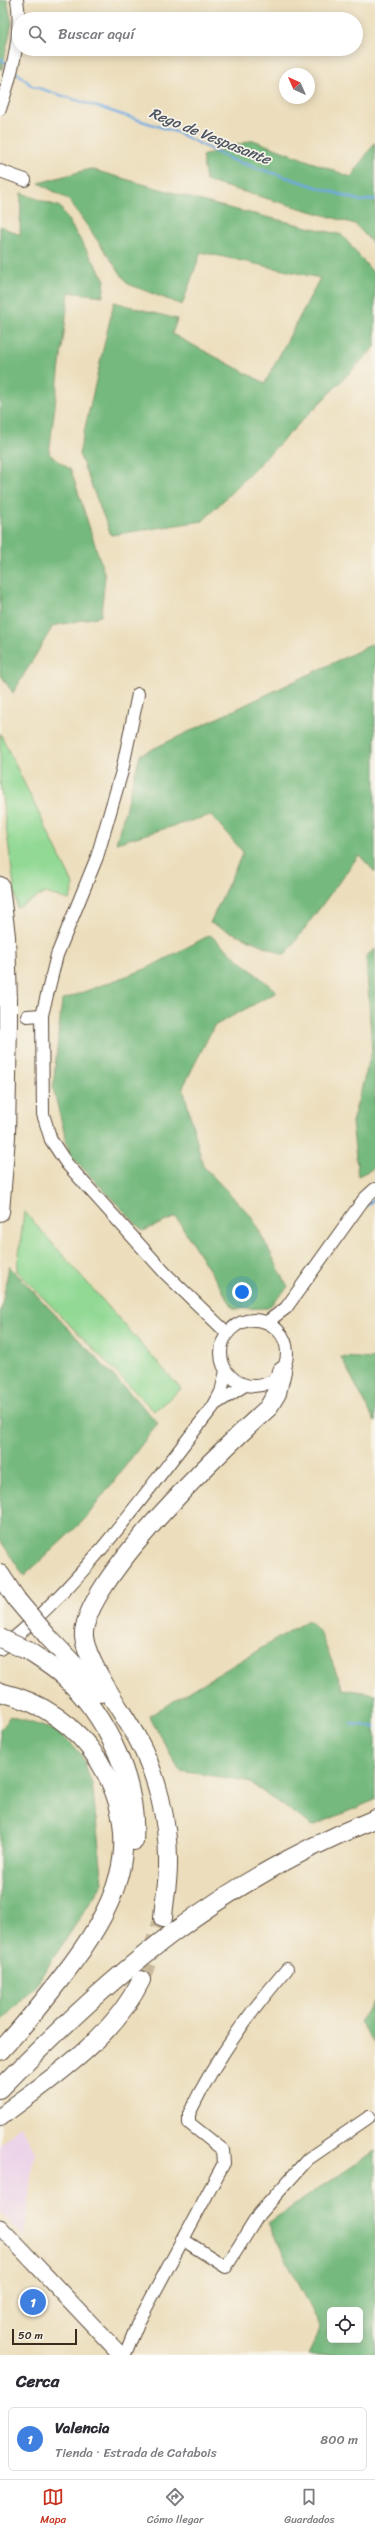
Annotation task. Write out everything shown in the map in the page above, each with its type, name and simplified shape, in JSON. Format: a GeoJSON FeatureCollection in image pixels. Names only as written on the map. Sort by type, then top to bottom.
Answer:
{"type":"FeatureCollection","features":[{"type":"Feature","properties":{"kind":"highway"},"geometry":{"type":"LineString","coordinates":[[0,886],[6,936],[8,1001],[6,1136],[0,1212]]}},
{"type":"Feature","properties":{"kind":"highway"},"geometry":{"type":"LineString","coordinates":[[163,1918],[168,1866],[164,1821],[146,1755],[137,1737],[88,1656],[84,1637],[86,1620],[92,1604],[145,1533],[179,1495],[268,1408],[277,1394],[282,1371]]}},
{"type":"Feature","properties":{"kind":"highway"},"geometry":{"type":"LineString","coordinates":[[0,1574],[17,1600],[49,1638],[87,1677],[137,1737]]}},
{"type":"Feature","properties":{"kind":"highway"},"geometry":{"type":"LineString","coordinates":[[0,1638],[28,1651],[63,1676],[85,1699],[99,1719],[120,1763],[128,1787],[134,1837],[132,1864],[115,1910],[84,1957],[27,2023],[0,2051]]}},
{"type":"Feature","properties":{"kind":"highway"},"geometry":{"type":"LineString","coordinates":[[0,1692],[26,1698],[49,1711],[85,1742],[111,1785],[117,1803],[123,1837],[123,1859],[118,1882],[98,1929],[27,2023]]}},
{"type":"Feature","properties":{"kind":"highway"},"geometry":{"type":"LineString","coordinates":[[0,2089],[111,1981],[189,1920],[274,1867],[316,1845],[375,1819]]}},
{"type":"Feature","properties":{"kind":"highway"},"geometry":{"type":"LineString","coordinates":[[0,2117],[81,2054],[106,2030],[135,1993],[141,1980]]}},
{"type":"Feature","properties":{"kind":"main road"},"geometry":{"type":"LineString","coordinates":[[0,2227],[121,2355]]}},
{"type":"Feature","properties":{"kind":"street"},"geometry":{"type":"LineString","coordinates":[[17,0],[19,12]]}},
{"type":"Feature","properties":{"kind":"street"},"geometry":{"type":"LineString","coordinates":[[0,110],[11,76],[14,56]]}},
{"type":"Feature","properties":{"kind":"street"},"geometry":{"type":"LineString","coordinates":[[0,171],[24,180]]}},
{"type":"Feature","properties":{"kind":"street"},"geometry":{"type":"LineString","coordinates":[[138,694],[122,771],[97,857],[57,954],[42,1015],[43,1114],[51,1140],[67,1164],[166,1274],[227,1333]]}},
{"type":"Feature","properties":{"kind":"street"},"geometry":{"type":"LineString","coordinates":[[26,1016],[42,1015]]}},
{"type":"Feature","properties":{"kind":"street"},"geometry":{"type":"LineString","coordinates":[[267,1322],[286,1308],[364,1199],[375,1189]]}},
{"type":"Feature","properties":{"kind":"street"},"geometry":{"type":"LineString","coordinates":[[283,1337],[267,1322],[256,1319],[245,1320],[227,1333],[220,1352],[226,1371],[234,1380],[245,1385],[265,1384],[282,1371],[287,1358],[283,1337],[286,1308]]}},
{"type":"Feature","properties":{"kind":"street"},"geometry":{"type":"LineString","coordinates":[[0,1649],[44,1613],[92,1560],[213,1407],[221,1392],[226,1371]]}},
{"type":"Feature","properties":{"kind":"street"},"geometry":{"type":"LineString","coordinates":[[213,1407],[245,1385]]}},
{"type":"Feature","properties":{"kind":"street"},"geometry":{"type":"LineString","coordinates":[[125,2355],[138,2323],[224,2162],[223,2150],[189,2124],[189,2114],[216,2065],[253,2009],[287,1969]]}},
{"type":"Feature","properties":{"kind":"street"},"geometry":{"type":"LineString","coordinates":[[182,2239],[226,2267],[259,2214],[308,2159],[369,2117]]}},
{"type":"Feature","properties":{"kind":"shaded area"},"geometry":{"type":"Polygon","coordinates":[[[21,2125],[35,2151],[25,2237],[0,2212],[0,2144],[21,2125]]]}},
{"type":"Feature","properties":{"kind":"green space"},"geometry":{"type":"Polygon","coordinates":[[[0,0],[7,0],[12,23],[2,69],[0,69],[0,0]]]}},
{"type":"Feature","properties":{"kind":"green space"},"geometry":{"type":"Polygon","coordinates":[[[253,140],[351,177],[375,142],[375,246],[355,224],[206,181],[202,156],[253,140]]]}},
{"type":"Feature","properties":{"kind":"green space"},"geometry":{"type":"Polygon","coordinates":[[[90,169],[216,205],[342,235],[375,275],[375,347],[203,521],[111,535],[79,454],[114,302],[177,319],[172,334],[265,383],[320,278],[201,252],[182,305],[128,284],[69,200],[39,183],[90,169]]]}},
{"type":"Feature","properties":{"kind":"green space"},"geometry":{"type":"Polygon","coordinates":[[[21,193],[60,207],[105,280],[103,296],[69,292],[49,454],[71,470],[105,576],[101,616],[53,626],[13,693],[0,674],[0,226],[20,235],[21,193]]]}},
{"type":"Feature","properties":{"kind":"green space"},"geometry":{"type":"Polygon","coordinates":[[[375,643],[375,872],[359,855],[285,955],[210,923],[243,852],[211,815],[116,843],[140,755],[375,643]]]}},
{"type":"Feature","properties":{"kind":"green space"},"geometry":{"type":"Polygon","coordinates":[[[0,733],[74,886],[69,900],[45,893],[17,908],[0,782],[0,733]]]}},
{"type":"Feature","properties":{"kind":"green space"},"geometry":{"type":"Polygon","coordinates":[[[210,935],[277,992],[214,1026],[183,1087],[203,1166],[252,1217],[288,1287],[268,1308],[234,1309],[176,1217],[143,1231],[70,1155],[53,1088],[62,1000],[148,968],[210,935]]]}},
{"type":"Feature","properties":{"kind":"green space"},"geometry":{"type":"Polygon","coordinates":[[[375,949],[375,1168],[358,1176],[352,1122],[372,1051],[366,956],[375,949]]]}},
{"type":"Feature","properties":{"kind":"green space"},"geometry":{"type":"Polygon","coordinates":[[[24,1211],[181,1389],[154,1411],[17,1271],[24,1211]]]}},
{"type":"Feature","properties":{"kind":"green space"},"geometry":{"type":"Polygon","coordinates":[[[9,1266],[158,1423],[85,1519],[24,1576],[0,1540],[0,1315],[9,1266]]]}},
{"type":"Feature","properties":{"kind":"green space"},"geometry":{"type":"Polygon","coordinates":[[[341,1357],[375,1359],[375,1422],[341,1357]]]}},
{"type":"Feature","properties":{"kind":"green space"},"geometry":{"type":"Polygon","coordinates":[[[308,1620],[320,1632],[343,1689],[375,1694],[375,1800],[313,1826],[247,1781],[180,1771],[149,1716],[308,1620]]]}},
{"type":"Feature","properties":{"kind":"green space"},"geometry":{"type":"Polygon","coordinates":[[[10,1716],[57,1731],[81,1754],[92,1784],[103,1883],[35,1986],[0,2022],[0,1730],[10,1716]]]}},
{"type":"Feature","properties":{"kind":"green space"},"geometry":{"type":"Polygon","coordinates":[[[375,2000],[375,2044],[359,2022],[375,2000]]]}},
{"type":"Feature","properties":{"kind":"green space"},"geometry":{"type":"Polygon","coordinates":[[[375,2151],[375,2355],[308,2355],[321,2328],[268,2223],[375,2151]]]}},
{"type":"Feature","properties":{"kind":"waterway","name":"Rego de Vespasante"},"geometry":{"type":"LineString","coordinates":[[0,58],[9,65]]}},
{"type":"Feature","properties":{"kind":"waterway","name":"Rego de Vespasante"},"geometry":{"type":"LineString","coordinates":[[15,71],[32,86],[176,132],[232,160],[361,201],[375,199]]}},
{"type":"Feature","properties":{"kind":"waterway"},"geometry":{"type":"LineString","coordinates":[[366,1206],[375,1198]]}},
{"type":"Feature","properties":{"kind":"waterway"},"geometry":{"type":"LineString","coordinates":[[351,1724],[375,1727]]}},
{"type":"Feature","properties":{"kind":"tunnel"},"geometry":{"type":"LineString","coordinates":[[141,1980],[163,1918]]}},
{"type":"Feature","properties":{"kind":"place","name":"Valencia"},"geometry":{"type":"Point","coordinates":[33,2302]}}]}
